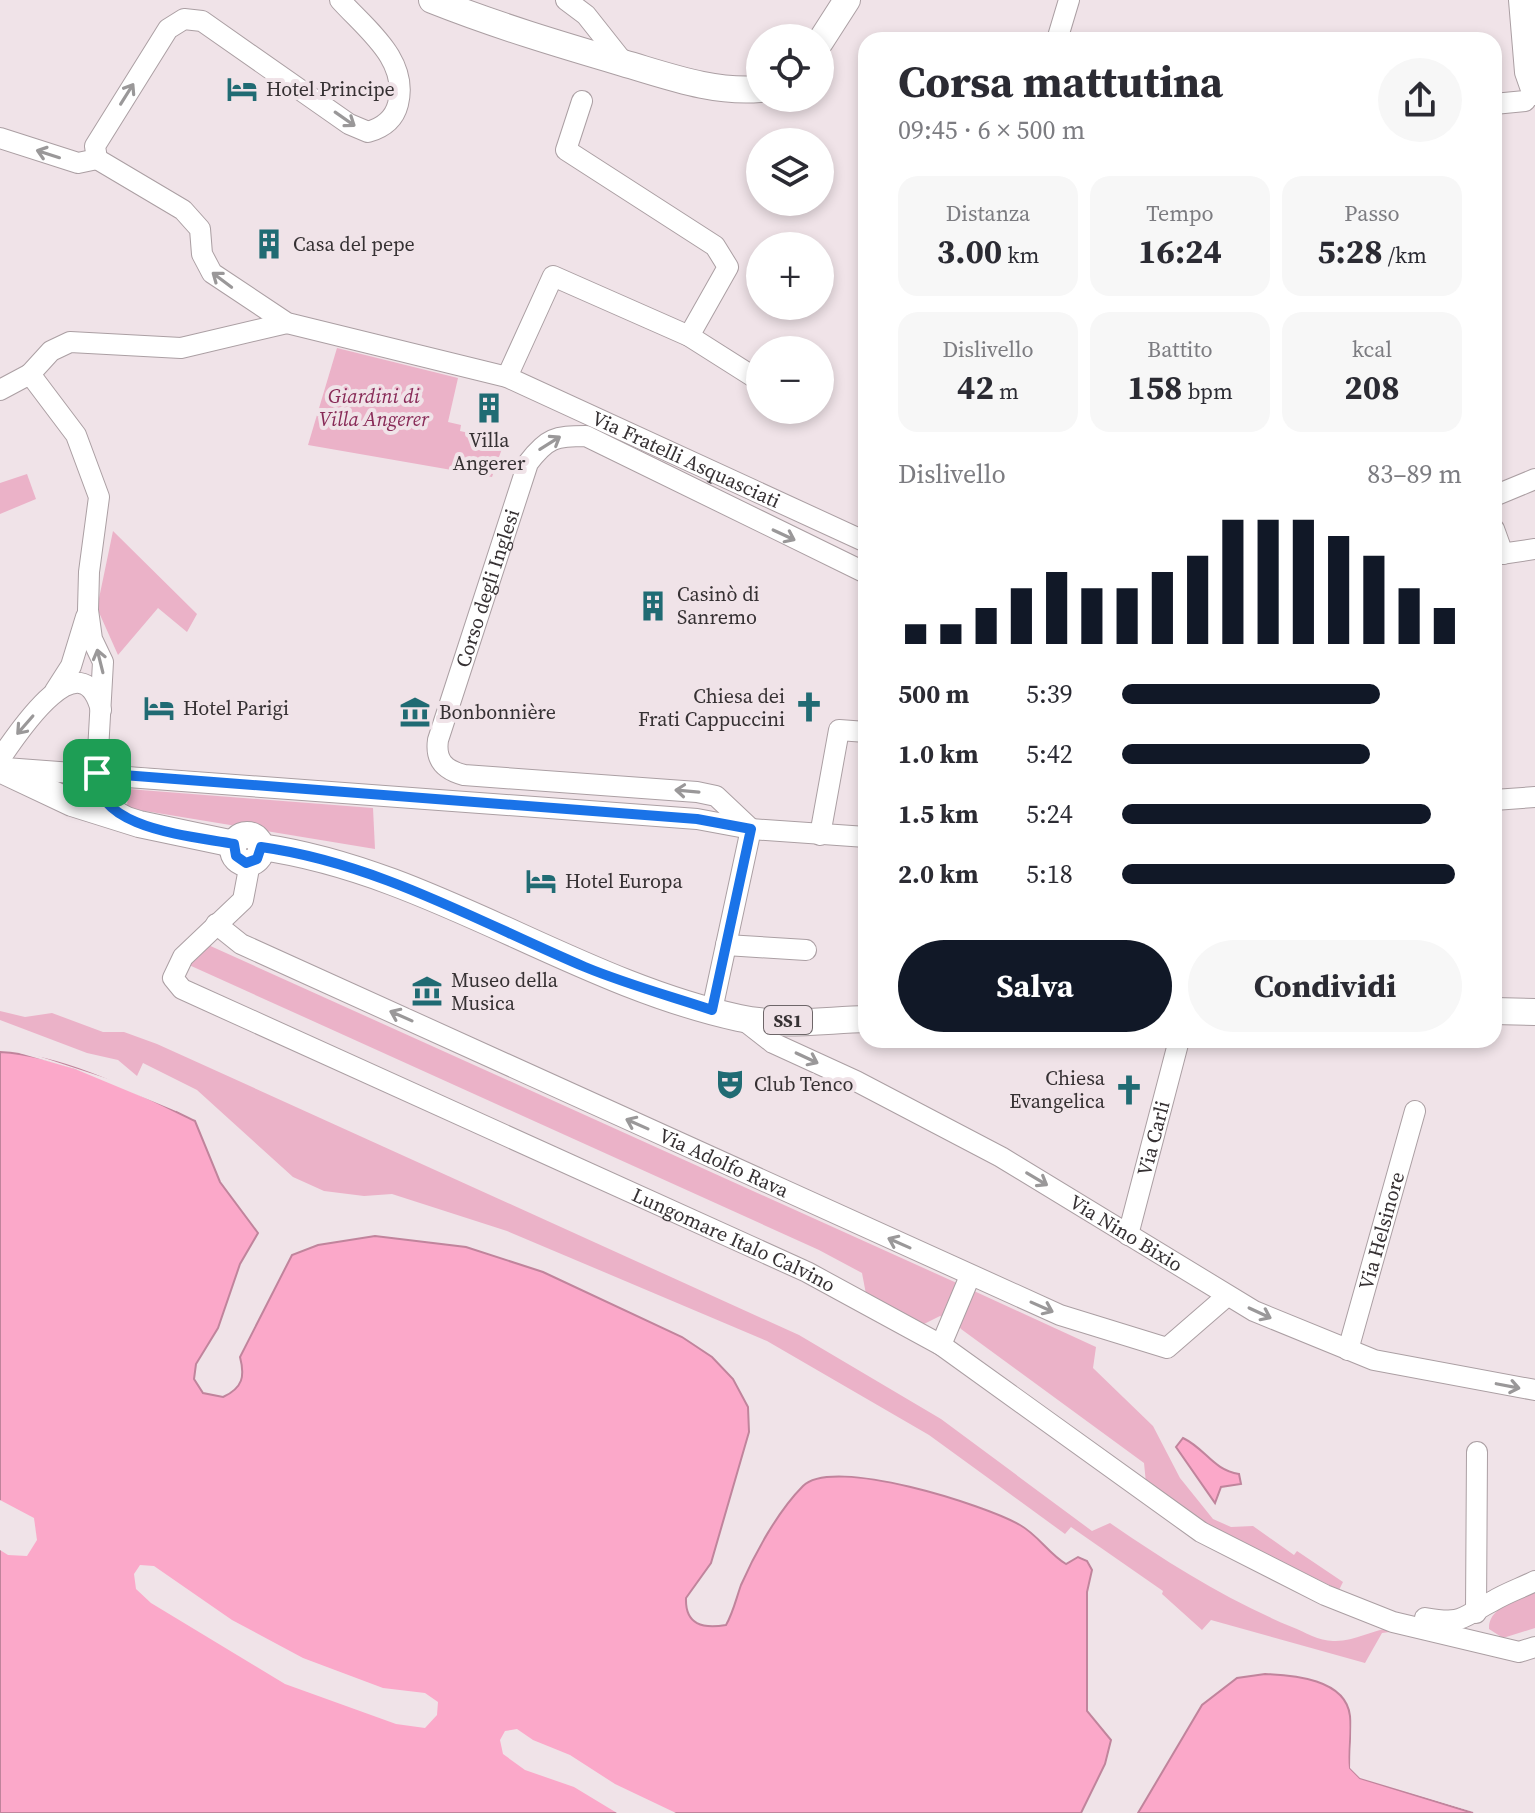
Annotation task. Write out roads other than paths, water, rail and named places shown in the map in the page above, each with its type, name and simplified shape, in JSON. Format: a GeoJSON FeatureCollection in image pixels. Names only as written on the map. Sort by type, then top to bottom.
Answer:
{"type":"FeatureCollection","features":[{"type":"Feature","properties":{"kind":"main road"},"geometry":{"type":"LineString","coordinates":[[432,0],[505,29],[704,86],[746,90]]}},
{"type":"Feature","properties":{"kind":"main road"},"geometry":{"type":"LineString","coordinates":[[832,24],[847,0]]}},
{"type":"Feature","properties":{"kind":"main road"},"geometry":{"type":"LineString","coordinates":[[1522,0],[1530,97]]}},
{"type":"Feature","properties":{"kind":"main road"},"geometry":{"type":"LineString","coordinates":[[0,768],[72,803],[139,824]]}},
{"type":"Feature","properties":{"kind":"main road","name":"SS1"},"geometry":{"type":"LineString","coordinates":[[139,824],[248,859],[303,853],[409,888],[589,968],[741,1018],[858,1019]]}},
{"type":"Feature","properties":{"kind":"main road"},"geometry":{"type":"LineString","coordinates":[[1502,1011],[1532,1011]]}},
{"type":"Feature","properties":{"kind":"street"},"geometry":{"type":"LineString","coordinates":[[97,159],[95,146],[168,29],[184,19],[202,21],[349,124],[368,132],[382,128],[396,113],[402,89],[400,73],[388,52],[340,0]]}},
{"type":"Feature","properties":{"kind":"street"},"geometry":{"type":"LineString","coordinates":[[566,0],[586,15],[624,63]]}},
{"type":"Feature","properties":{"kind":"street"},"geometry":{"type":"LineString","coordinates":[[1059,32],[1069,0]]}},
{"type":"Feature","properties":{"kind":"street"},"geometry":{"type":"LineString","coordinates":[[1502,102],[1530,97]]}},
{"type":"Feature","properties":{"kind":"street"},"geometry":{"type":"LineString","coordinates":[[582,101],[566,150],[715,246],[728,267],[689,336]]}},
{"type":"Feature","properties":{"kind":"street","name":"Via Fratelli Asquasciati"},"geometry":{"type":"LineString","coordinates":[[0,138],[78,163],[97,159],[183,210],[200,229],[202,254],[212,273],[287,323],[507,377],[858,538]]}},
{"type":"Feature","properties":{"kind":"street"},"geometry":{"type":"LineString","coordinates":[[507,377],[553,276],[689,336],[746,372]]}},
{"type":"Feature","properties":{"kind":"street","name":"Via Fratelli Asquasciati"},"geometry":{"type":"LineString","coordinates":[[0,390],[30,374],[51,351],[70,342],[181,348],[287,323]]}},
{"type":"Feature","properties":{"kind":"street"},"geometry":{"type":"LineString","coordinates":[[30,374],[76,435],[99,497],[89,572],[88,610],[92,639],[103,662],[96,787],[109,807],[139,824]]}},
{"type":"Feature","properties":{"kind":"street","name":"Corso degli Inglesi"},"geometry":{"type":"LineString","coordinates":[[751,829],[716,796],[697,792],[464,775],[448,771],[440,762],[436,751],[438,740],[528,463],[541,447],[559,436],[586,436],[858,569]]}},
{"type":"Feature","properties":{"kind":"street"},"geometry":{"type":"LineString","coordinates":[[1502,493],[1535,479]]}},
{"type":"Feature","properties":{"kind":"street"},"geometry":{"type":"LineString","coordinates":[[1502,553],[1535,549]]}},
{"type":"Feature","properties":{"kind":"street"},"geometry":{"type":"LineString","coordinates":[[54,694],[71,666],[88,610]]}},
{"type":"Feature","properties":{"kind":"street"},"geometry":{"type":"LineString","coordinates":[[0,759],[20,728],[54,694],[72,683],[92,690],[102,714]]}},
{"type":"Feature","properties":{"kind":"street"},"geometry":{"type":"LineString","coordinates":[[820,835],[839,730],[858,731]]}},
{"type":"Feature","properties":{"kind":"street"},"geometry":{"type":"LineString","coordinates":[[0,768],[697,819],[751,829],[858,837]]}},
{"type":"Feature","properties":{"kind":"street"},"geometry":{"type":"LineString","coordinates":[[1502,799],[1535,797]]}},
{"type":"Feature","properties":{"kind":"street"},"geometry":{"type":"LineString","coordinates":[[712,1010],[751,829]]}},
{"type":"Feature","properties":{"kind":"street"},"geometry":{"type":"LineString","coordinates":[[223,919],[243,900],[248,859]]}},
{"type":"Feature","properties":{"kind":"street","name":"Via Adolfo Rava"},"geometry":{"type":"LineString","coordinates":[[223,919],[241,944],[1060,1315],[1167,1348],[1227,1296]]}},
{"type":"Feature","properties":{"kind":"street","name":"Lungomare Italo Calvino"},"geometry":{"type":"LineString","coordinates":[[223,919],[178,964],[173,978],[182,989],[807,1272],[941,1345],[1201,1532],[1339,1601],[1394,1617]]}},
{"type":"Feature","properties":{"kind":"street"},"geometry":{"type":"LineString","coordinates":[[726,945],[806,950]]}},
{"type":"Feature","properties":{"kind":"street","name":"Via Nino Bixio"},"geometry":{"type":"LineString","coordinates":[[741,1018],[773,1043],[856,1081],[1001,1157],[1227,1296],[1348,1350],[1406,1367],[1535,1390]]}},
{"type":"Feature","properties":{"kind":"street","name":"Via Carli"},"geometry":{"type":"LineString","coordinates":[[1128,1235],[1177,1048]]}},
{"type":"Feature","properties":{"kind":"street","name":"Via Helsinore"},"geometry":{"type":"LineString","coordinates":[[1348,1350],[1415,1111]]}},
{"type":"Feature","properties":{"kind":"street"},"geometry":{"type":"LineString","coordinates":[[941,1345],[970,1276]]}},
{"type":"Feature","properties":{"kind":"street"},"geometry":{"type":"LineString","coordinates":[[1477,1452],[1483,1607],[1478,1623],[1486,1644]]}},
{"type":"Feature","properties":{"kind":"street"},"geometry":{"type":"LineString","coordinates":[[1394,1617],[1444,1621],[1483,1607],[1535,1581]]}},
{"type":"Feature","properties":{"kind":"street"},"geometry":{"type":"LineString","coordinates":[[1394,1617],[1519,1652],[1535,1647]]}},
{"type":"Feature","properties":{"kind":"place","name":"Hotel Principe"},"geometry":{"type":"Point","coordinates":[242,89]}},
{"type":"Feature","properties":{"kind":"place","name":"Casa del pepe"},"geometry":{"type":"Point","coordinates":[269,244]}},
{"type":"Feature","properties":{"kind":"place","name":"Villa Angerer"},"geometry":{"type":"Point","coordinates":[489,408]}},
{"type":"Feature","properties":{"kind":"place","name":"Casinò di Sanremo"},"geometry":{"type":"Point","coordinates":[653,606]}},
{"type":"Feature","properties":{"kind":"place","name":"Chiesa dei Frati Cappuccini"},"geometry":{"type":"Point","coordinates":[809,707]}},
{"type":"Feature","properties":{"kind":"place","name":"Hotel Parigi"},"geometry":{"type":"Point","coordinates":[159,708]}},
{"type":"Feature","properties":{"kind":"place","name":"Bonbonnière"},"geometry":{"type":"Point","coordinates":[415,712]}},
{"type":"Feature","properties":{"kind":"place","name":"Hotel Europa"},"geometry":{"type":"Point","coordinates":[541,881]}},
{"type":"Feature","properties":{"kind":"place","name":"Museo della Musica"},"geometry":{"type":"Point","coordinates":[427,991]}},
{"type":"Feature","properties":{"kind":"place","name":"Club Tenco"},"geometry":{"type":"Point","coordinates":[730,1084]}},
{"type":"Feature","properties":{"kind":"place","name":"Chiesa Evangelica"},"geometry":{"type":"Point","coordinates":[1129,1090]}},
{"type":"Feature","properties":{"kind":"park label","name":"Giardini di Villa Angerer"},"geometry":{"type":"Point","coordinates":[374,408]}}]}
